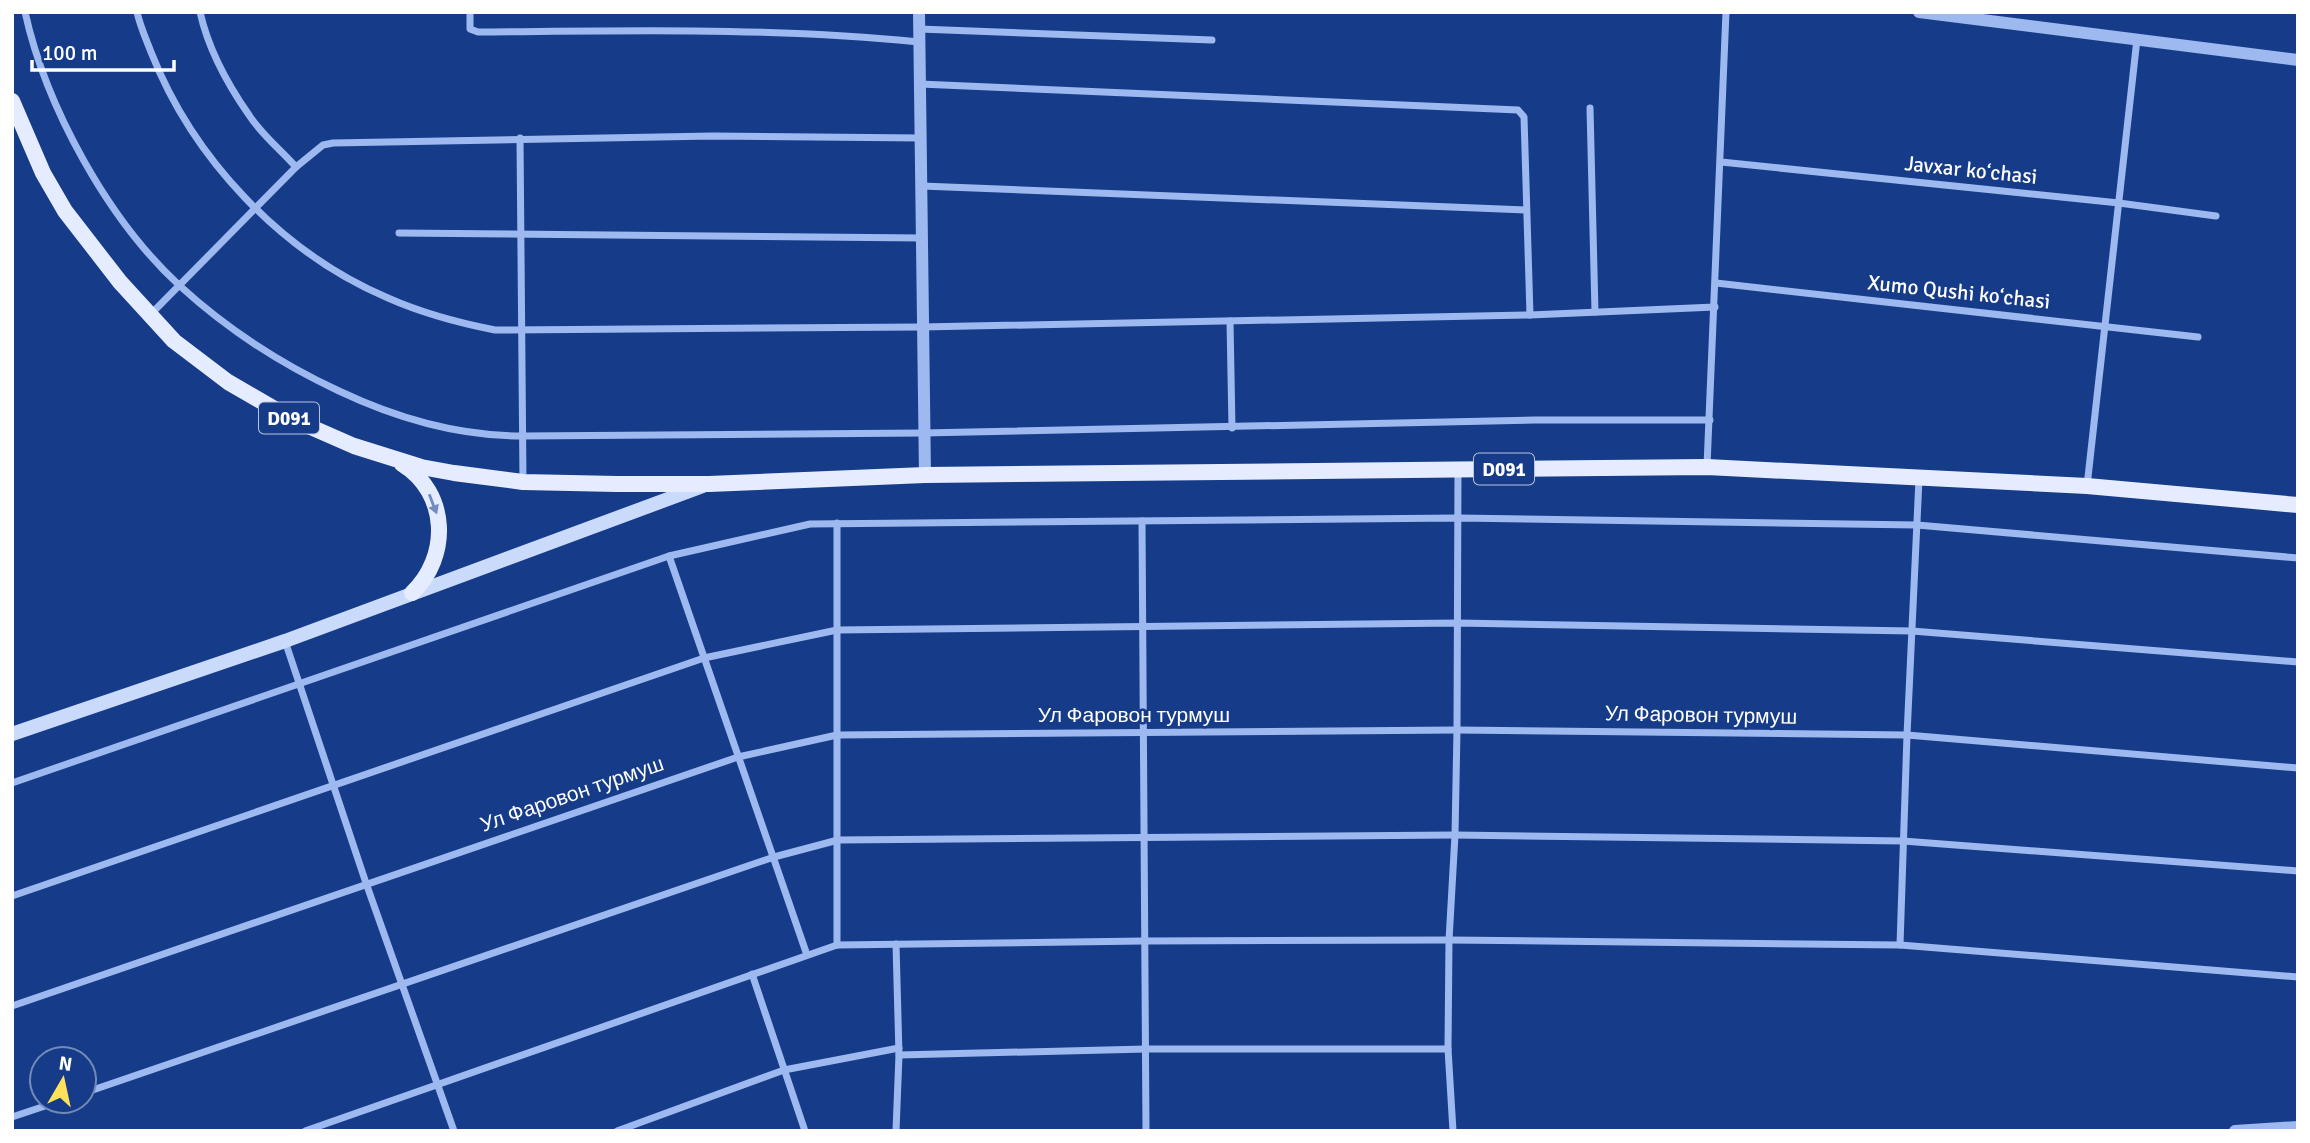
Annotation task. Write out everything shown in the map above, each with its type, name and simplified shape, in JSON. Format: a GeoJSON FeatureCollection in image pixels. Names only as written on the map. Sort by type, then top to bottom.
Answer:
{"type":"FeatureCollection","features":[{"type":"Feature","properties":{"kind":"main road","name":"D091"},"geometry":{"type":"LineString","coordinates":[[12,101],[43,173],[65,211],[149,316],[201,363],[259,402],[322,433],[387,457],[454,473],[523,482],[709,484],[925,475],[1707,467],[2087,486],[2298,505]]}},
{"type":"Feature","properties":{"kind":"main road"},"geometry":{"type":"LineString","coordinates":[[387,457],[407,467],[422,482],[432,499],[438,518],[437,555],[429,574],[412,593]]}},
{"type":"Feature","properties":{"kind":"main road"},"geometry":{"type":"LineString","coordinates":[[12,734],[285,641],[709,484]]}},
{"type":"Feature","properties":{"kind":"street"},"geometry":{"type":"LineString","coordinates":[[26,12],[41,69],[58,112],[76,146],[116,210],[179,285],[215,315],[278,359],[362,402],[426,424],[494,436],[522,436],[923,433],[1710,419]]}},
{"type":"Feature","properties":{"kind":"street"},"geometry":{"type":"LineString","coordinates":[[137,12],[159,72],[181,115],[209,155],[254,208],[300,246],[349,279],[388,298],[460,323],[495,330],[522,332],[922,327],[1530,315],[1715,307]]}},
{"type":"Feature","properties":{"kind":"street"},"geometry":{"type":"LineString","coordinates":[[200,12],[221,67],[249,116],[296,167]]}},
{"type":"Feature","properties":{"kind":"street"},"geometry":{"type":"LineString","coordinates":[[470,12],[470,29],[478,32],[712,30],[858,36],[919,42]]}},
{"type":"Feature","properties":{"kind":"street"},"geometry":{"type":"LineString","coordinates":[[919,12],[925,475]]}},
{"type":"Feature","properties":{"kind":"street"},"geometry":{"type":"LineString","coordinates":[[1707,467],[1726,12]]}},
{"type":"Feature","properties":{"kind":"street"},"geometry":{"type":"LineString","coordinates":[[1919,12],[2298,60]]}},
{"type":"Feature","properties":{"kind":"street"},"geometry":{"type":"LineString","coordinates":[[919,29],[1212,40]]}},
{"type":"Feature","properties":{"kind":"street"},"geometry":{"type":"LineString","coordinates":[[2087,486],[2137,39]]}},
{"type":"Feature","properties":{"kind":"street"},"geometry":{"type":"LineString","coordinates":[[920,84],[1518,110],[1524,117],[1530,315]]}},
{"type":"Feature","properties":{"kind":"street"},"geometry":{"type":"LineString","coordinates":[[1590,108],[1595,312]]}},
{"type":"Feature","properties":{"kind":"street"},"geometry":{"type":"LineString","coordinates":[[149,316],[254,208],[323,145],[520,138],[921,138]]}},
{"type":"Feature","properties":{"kind":"street"},"geometry":{"type":"LineString","coordinates":[[520,138],[523,482]]}},
{"type":"Feature","properties":{"kind":"street","name":"Javxar koʻchasi"},"geometry":{"type":"LineString","coordinates":[[1721,162],[2217,216]]}},
{"type":"Feature","properties":{"kind":"street"},"geometry":{"type":"LineString","coordinates":[[922,186],[1526,209]]}},
{"type":"Feature","properties":{"kind":"street"},"geometry":{"type":"LineString","coordinates":[[399,233],[922,238]]}},
{"type":"Feature","properties":{"kind":"street","name":"Xumo Qushi koʻchasi"},"geometry":{"type":"LineString","coordinates":[[1716,282],[2198,337]]}},
{"type":"Feature","properties":{"kind":"street"},"geometry":{"type":"LineString","coordinates":[[1230,321],[1232,428]]}},
{"type":"Feature","properties":{"kind":"street"},"geometry":{"type":"LineString","coordinates":[[1453,1131],[1448,1048],[1457,730],[1458,469]]}},
{"type":"Feature","properties":{"kind":"street"},"geometry":{"type":"LineString","coordinates":[[1900,945],[1919,478]]}},
{"type":"Feature","properties":{"kind":"street"},"geometry":{"type":"LineString","coordinates":[[12,783],[670,556],[810,524],[1458,518],[1917,525],[2298,558]]}},
{"type":"Feature","properties":{"kind":"street"},"geometry":{"type":"LineString","coordinates":[[1142,521],[1146,1131]]}},
{"type":"Feature","properties":{"kind":"street"},"geometry":{"type":"LineString","coordinates":[[836,523],[837,945]]}},
{"type":"Feature","properties":{"kind":"street"},"geometry":{"type":"LineString","coordinates":[[670,556],[807,955]]}},
{"type":"Feature","properties":{"kind":"street"},"geometry":{"type":"LineString","coordinates":[[12,896],[704,657],[837,630],[1458,623],[1912,631],[2298,662]]}},
{"type":"Feature","properties":{"kind":"street"},"geometry":{"type":"LineString","coordinates":[[285,641],[366,883],[454,1131]]}},
{"type":"Feature","properties":{"kind":"street","name":"Ул Фаровон турмуш"},"geometry":{"type":"LineString","coordinates":[[12,1006],[738,757],[837,735],[1457,730],[1907,735],[2298,768]]}},
{"type":"Feature","properties":{"kind":"street"},"geometry":{"type":"LineString","coordinates":[[98,1088],[774,857],[838,841],[1454,835],[1903,841],[2298,871]]}},
{"type":"Feature","properties":{"kind":"street"},"geometry":{"type":"LineString","coordinates":[[305,1131],[837,945],[1143,940],[1449,940],[1900,945],[2298,977]]}},
{"type":"Feature","properties":{"kind":"street"},"geometry":{"type":"LineString","coordinates":[[895,944],[899,1051],[896,1131]]}},
{"type":"Feature","properties":{"kind":"street"},"geometry":{"type":"LineString","coordinates":[[752,974],[805,1131]]}},
{"type":"Feature","properties":{"kind":"street"},"geometry":{"type":"LineString","coordinates":[[617,1131],[784,1070],[899,1051],[1448,1048]]}},
{"type":"Feature","properties":{"kind":"street"},"geometry":{"type":"LineString","coordinates":[[2235,1131],[2298,1127]]}}]}
